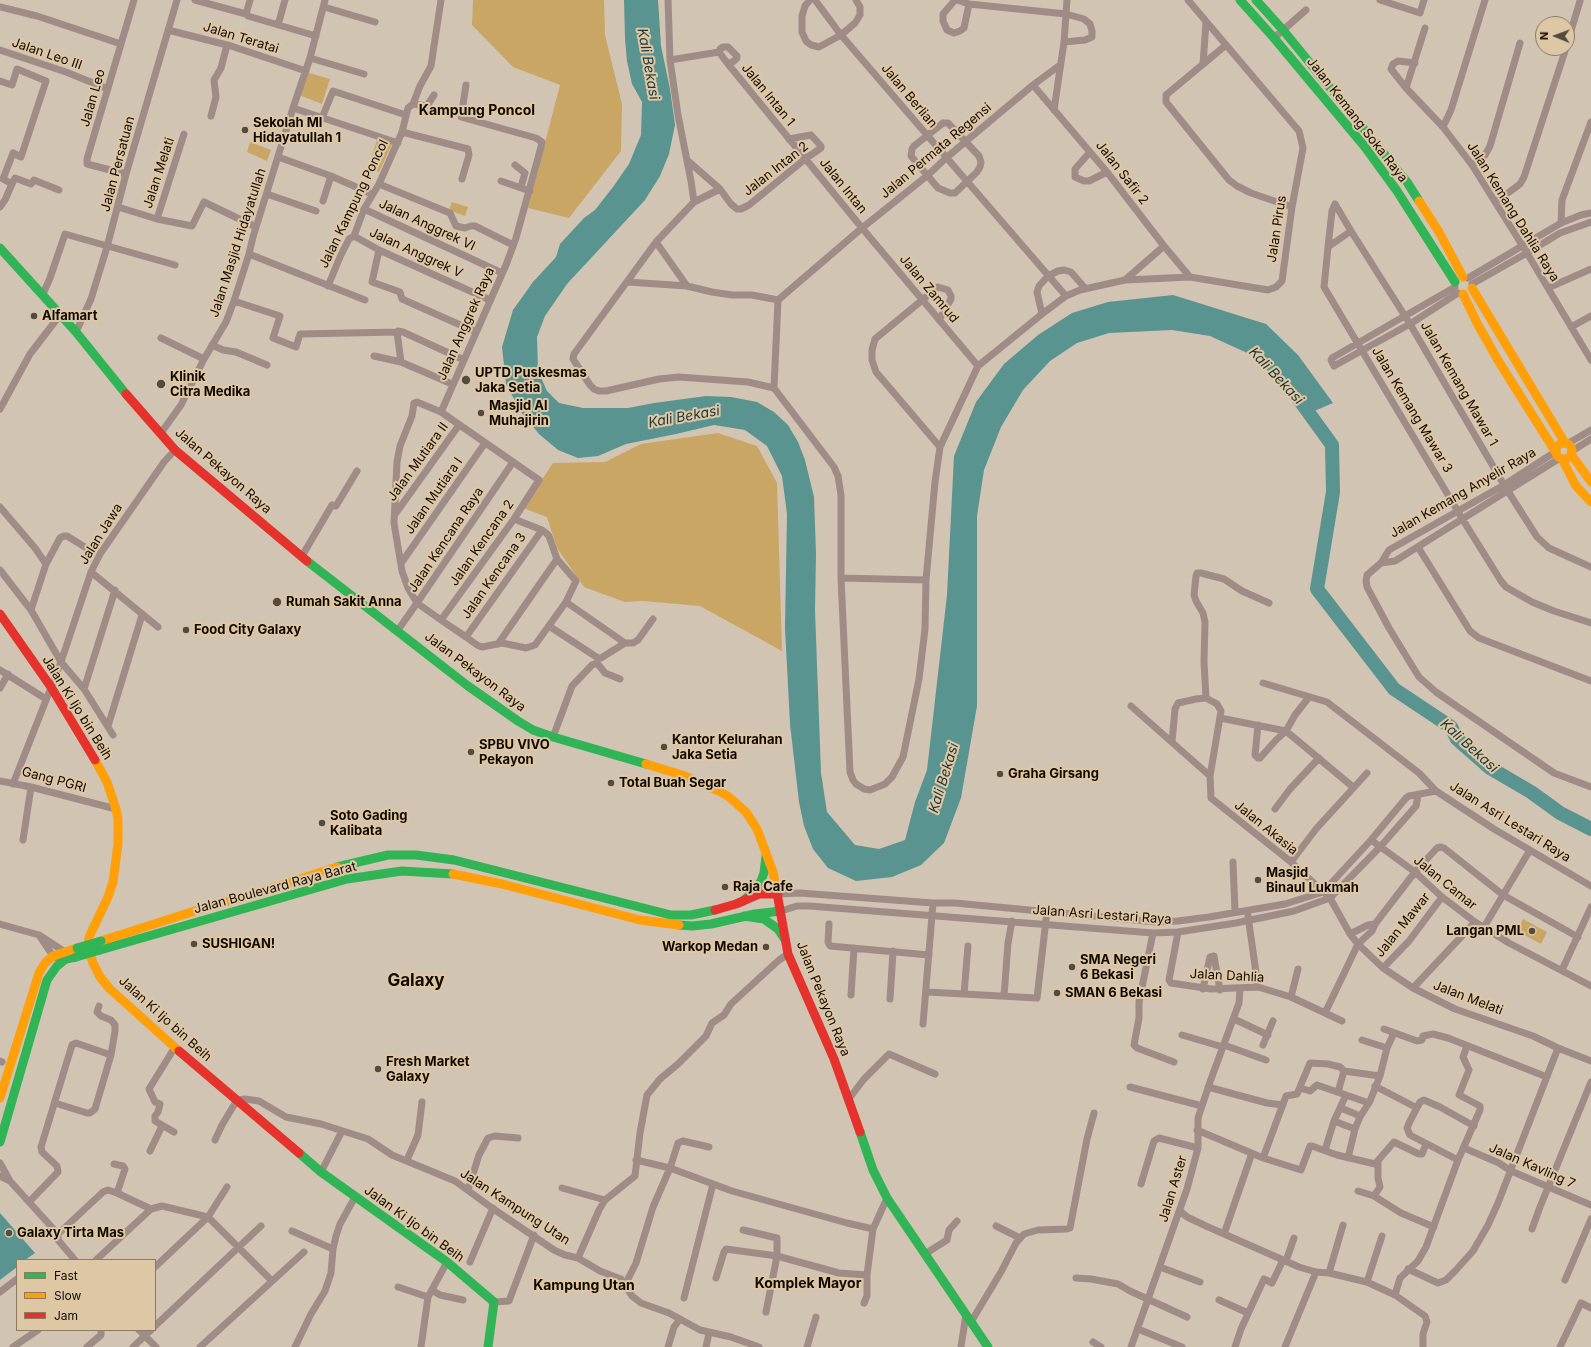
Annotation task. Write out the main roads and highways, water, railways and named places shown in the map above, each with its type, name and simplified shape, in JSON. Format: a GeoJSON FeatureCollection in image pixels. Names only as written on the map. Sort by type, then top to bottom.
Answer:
{"type":"FeatureCollection","features":[{"type":"Feature","properties":{"kind":"main road","name":"Jalan Kemang Soka Raya"},"geometry":{"type":"LineString","coordinates":[[1241,0],[1365,147],[1397,191],[1463,285],[1591,482]]}},
{"type":"Feature","properties":{"kind":"main road","name":"Jalan Kemang Soka Raya"},"geometry":{"type":"LineString","coordinates":[[1256,0],[1283,30],[1407,182],[1439,232],[1463,285],[1477,323],[1499,362],[1576,486],[1591,502]]}},
{"type":"Feature","properties":{"kind":"main road","name":"Jalan Pekayon Raya"},"geometry":{"type":"LineString","coordinates":[[0,248],[76,332],[118,385],[175,450],[302,556],[468,686],[522,724],[553,738],[682,775],[719,791],[738,804],[750,816],[757,829],[773,872],[788,954],[834,1059],[873,1170],[887,1198],[988,1347]]}},
{"type":"Feature","properties":{"kind":"main road"},"geometry":{"type":"LineString","coordinates":[[1560,444],[1569,448],[1568,458],[1558,455],[1560,444]]}},
{"type":"Feature","properties":{"kind":"main road","name":"Jalan Ki Ijo bin Beih"},"geometry":{"type":"LineString","coordinates":[[0,614],[51,687],[107,782],[116,809],[118,819],[118,844],[113,882],[108,897],[89,937],[88,947],[93,963],[100,977],[110,989],[175,1047],[321,1172],[447,1262],[494,1302],[488,1347]]}},
{"type":"Feature","properties":{"kind":"main road"},"geometry":{"type":"LineString","coordinates":[[755,914],[756,905],[747,900],[761,881],[764,873],[766,854]]}},
{"type":"Feature","properties":{"kind":"main road","name":"Jalan Boulevard Raya Barat"},"geometry":{"type":"LineString","coordinates":[[77,953],[101,941],[129,931],[251,895],[342,865],[388,855],[416,855],[454,860],[671,915],[691,915],[710,912],[747,900],[759,894],[778,894]]}},
{"type":"Feature","properties":{"kind":"main road","name":"Jalan Boulevard Raya Barat"},"geometry":{"type":"LineString","coordinates":[[0,1098],[39,972],[45,963],[53,956],[66,956],[133,942],[347,879],[402,871],[453,874],[502,884],[640,920],[672,925],[692,926],[755,914],[781,911]]}},
{"type":"Feature","properties":{"kind":"main road"},"geometry":{"type":"LineString","coordinates":[[251,895],[254,907]]}},
{"type":"Feature","properties":{"kind":"main road"},"geometry":{"type":"LineString","coordinates":[[640,920],[643,908]]}},
{"type":"Feature","properties":{"kind":"main road"},"geometry":{"type":"LineString","coordinates":[[744,916],[756,917],[768,921],[778,929],[786,941]]}},
{"type":"Feature","properties":{"kind":"main road"},"geometry":{"type":"LineString","coordinates":[[129,931],[133,942]]}},
{"type":"Feature","properties":{"kind":"main road","name":"Jalan Boulevard Raya Barat"},"geometry":{"type":"LineString","coordinates":[[0,1142],[47,980],[56,966],[66,956]]}},
{"type":"Feature","properties":{"kind":"main road"},"geometry":{"type":"LineString","coordinates":[[16,1048],[27,1051]]}},
{"type":"Feature","properties":{"kind":"water"},"geometry":{"type":"Polygon","coordinates":[[[624,0],[658,0],[661,46],[670,89],[675,125],[669,154],[660,176],[645,200],[567,284],[545,316],[537,337],[538,371],[547,391],[559,403],[583,408],[628,408],[706,396],[731,397],[757,402],[774,412],[788,425],[798,442],[805,460],[814,497],[816,554],[815,610],[821,773],[827,812],[855,845],[879,849],[905,840],[915,802],[927,770],[947,595],[954,456],[976,402],[1004,364],[1038,335],[1072,313],[1108,302],[1173,295],[1266,324],[1298,355],[1333,403],[1305,415],[1256,357],[1210,336],[1172,330],[1109,333],[1077,343],[1050,361],[1023,390],[1001,427],[984,470],[977,516],[977,706],[961,798],[944,843],[921,865],[892,877],[856,881],[828,868],[813,849],[804,826],[799,802],[790,724],[785,628],[787,514],[782,476],[767,446],[745,430],[714,425],[626,444],[598,456],[578,458],[558,450],[539,434],[521,412],[506,384],[502,347],[513,310],[533,282],[556,257],[560,244],[584,218],[595,210],[613,187],[629,164],[641,135],[642,102],[632,84],[627,61],[624,0]]]}},
{"type":"Feature","properties":{"kind":"water","name":"Galaxy Tirta Mas"},"geometry":{"type":"Polygon","coordinates":[[[0,1213],[35,1253],[26,1259],[16,1259],[16,1268],[0,1280],[0,1213]]]}},
{"type":"Feature","properties":{"kind":"waterway","name":"Kali Bekasi"},"geometry":{"type":"LineString","coordinates":[[1298,398],[1332,445],[1333,492],[1317,589],[1394,689],[1451,727],[1457,739],[1490,768],[1531,792],[1560,813],[1591,829]]}},
{"type":"Feature","properties":{"kind":"place","name":"Sekolah MI Hidayatullah 1"},"geometry":{"type":"Point","coordinates":[245,130]}},
{"type":"Feature","properties":{"kind":"place","name":"Alfamart"},"geometry":{"type":"Point","coordinates":[34,316]}},
{"type":"Feature","properties":{"kind":"place","name":"UPTD Puskesmas Jaka Setia"},"geometry":{"type":"Point","coordinates":[466,380]}},
{"type":"Feature","properties":{"kind":"place","name":"Klinik Citra Medika"},"geometry":{"type":"Point","coordinates":[161,384]}},
{"type":"Feature","properties":{"kind":"place","name":"Masjid Al Muhajirin"},"geometry":{"type":"Point","coordinates":[481,413]}},
{"type":"Feature","properties":{"kind":"place","name":"Rumah Sakit Anna"},"geometry":{"type":"Point","coordinates":[277,602]}},
{"type":"Feature","properties":{"kind":"place","name":"Food City Galaxy"},"geometry":{"type":"Point","coordinates":[186,630]}},
{"type":"Feature","properties":{"kind":"place","name":"Kantor Kelurahan Jaka Setia"},"geometry":{"type":"Point","coordinates":[664,747]}},
{"type":"Feature","properties":{"kind":"place","name":"SPBU VIVO Pekayon"},"geometry":{"type":"Point","coordinates":[471,752]}},
{"type":"Feature","properties":{"kind":"place","name":"Graha Girsang"},"geometry":{"type":"Point","coordinates":[1000,774]}},
{"type":"Feature","properties":{"kind":"place","name":"Total Buah Segar"},"geometry":{"type":"Point","coordinates":[611,783]}},
{"type":"Feature","properties":{"kind":"place","name":"Soto Gading Kalibata"},"geometry":{"type":"Point","coordinates":[322,823]}},
{"type":"Feature","properties":{"kind":"place","name":"Masjid Binaul Lukmah"},"geometry":{"type":"Point","coordinates":[1258,880]}},
{"type":"Feature","properties":{"kind":"place","name":"Raja Cafe"},"geometry":{"type":"Point","coordinates":[725,887]}},
{"type":"Feature","properties":{"kind":"place","name":"Langan PML"},"geometry":{"type":"Point","coordinates":[1532,931]}},
{"type":"Feature","properties":{"kind":"place","name":"SUSHIGAN!"},"geometry":{"type":"Point","coordinates":[194,944]}},
{"type":"Feature","properties":{"kind":"place","name":"Warkop Medan"},"geometry":{"type":"Point","coordinates":[766,947]}},
{"type":"Feature","properties":{"kind":"place","name":"SMA Negeri 6 Bekasi"},"geometry":{"type":"Point","coordinates":[1072,967]}},
{"type":"Feature","properties":{"kind":"place","name":"SMAN 6 Bekasi"},"geometry":{"type":"Point","coordinates":[1057,993]}},
{"type":"Feature","properties":{"kind":"place","name":"Fresh Market Galaxy"},"geometry":{"type":"Point","coordinates":[378,1069]}},
{"type":"Feature","properties":{"kind":"place","name":"Galaxy Tirta Mas"},"geometry":{"type":"Point","coordinates":[9,1233]}},
{"type":"Feature","properties":{"kind":"district","name":"Kampung Poncol"},"geometry":{"type":"Point","coordinates":[477,111]}},
{"type":"Feature","properties":{"kind":"district","name":"Galaxy"},"geometry":{"type":"Point","coordinates":[416,981]}},
{"type":"Feature","properties":{"kind":"district","name":"Komplek Mayor"},"geometry":{"type":"Point","coordinates":[808,1284]}},
{"type":"Feature","properties":{"kind":"district","name":"Kampung Utan"},"geometry":{"type":"Point","coordinates":[584,1286]}}]}
